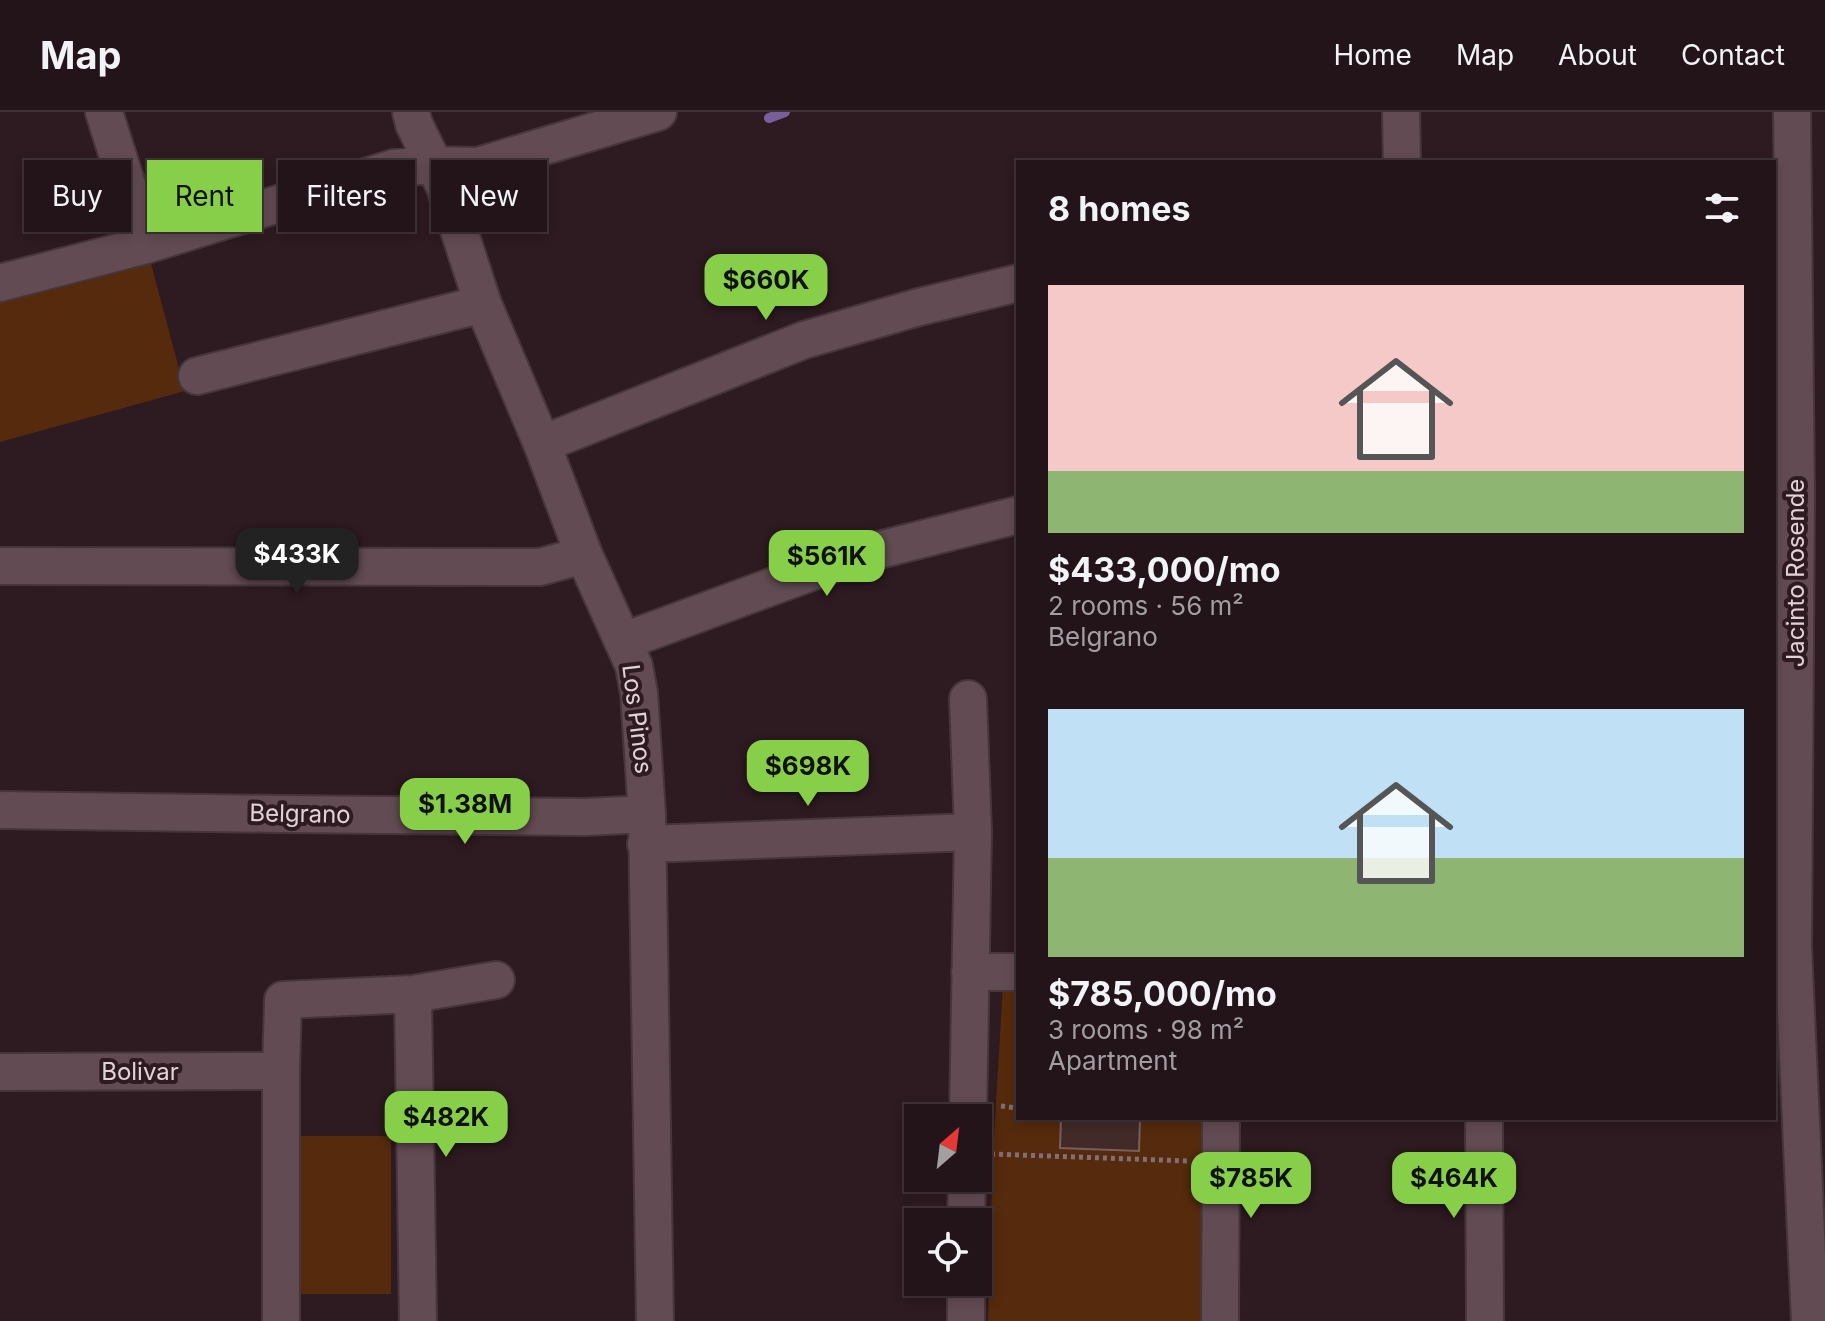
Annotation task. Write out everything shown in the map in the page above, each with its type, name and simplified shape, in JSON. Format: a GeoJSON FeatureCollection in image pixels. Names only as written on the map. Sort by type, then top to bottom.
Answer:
{"type":"FeatureCollection","features":[{"type":"Feature","properties":{"kind":"street"},"geometry":{"type":"LineString","coordinates":[[104,112],[146,245]]}},
{"type":"Feature","properties":{"kind":"street","name":"Los Pinos"},"geometry":{"type":"LineString","coordinates":[[411,112],[431,163]]}},
{"type":"Feature","properties":{"kind":"street"},"geometry":{"type":"LineString","coordinates":[[498,160],[658,112]]}},
{"type":"Feature","properties":{"kind":"street"},"geometry":{"type":"LineString","coordinates":[[1401,112],[1402,160]]}},
{"type":"Feature","properties":{"kind":"street","name":"Jacinto Rosende"},"geometry":{"type":"LineString","coordinates":[[1792,112],[1798,494],[1793,947],[1810,1321]]}},
{"type":"Feature","properties":{"kind":"street"},"geometry":{"type":"LineString","coordinates":[[0,283],[146,245],[394,168],[431,165]]}},
{"type":"Feature","properties":{"kind":"street","name":"Los Pinos"},"geometry":{"type":"LineString","coordinates":[[460,232],[483,304],[542,444],[584,555],[634,666],[639,693],[647,829],[655,1321]]}},
{"type":"Feature","properties":{"kind":"street"},"geometry":{"type":"LineString","coordinates":[[542,444],[804,340],[1016,283]]}},
{"type":"Feature","properties":{"kind":"street"},"geometry":{"type":"LineString","coordinates":[[197,376],[483,304]]}},
{"type":"Feature","properties":{"kind":"street"},"geometry":{"type":"LineString","coordinates":[[624,641],[855,556],[1016,516]]}},
{"type":"Feature","properties":{"kind":"street"},"geometry":{"type":"LineString","coordinates":[[0,566],[540,567],[584,555]]}},
{"type":"Feature","properties":{"kind":"street"},"geometry":{"type":"LineString","coordinates":[[968,699],[973,832],[968,1104]]}},
{"type":"Feature","properties":{"kind":"street","name":"Belgrano"},"geometry":{"type":"LineString","coordinates":[[0,810],[585,817],[647,829],[973,832]]}},
{"type":"Feature","properties":{"kind":"street"},"geometry":{"type":"LineString","coordinates":[[970,972],[1016,972]]}},
{"type":"Feature","properties":{"kind":"street"},"geometry":{"type":"LineString","coordinates":[[281,1321],[283,1000],[413,994],[496,980]]}},
{"type":"Feature","properties":{"kind":"street"},"geometry":{"type":"LineString","coordinates":[[413,994],[418,1321]]}},
{"type":"Feature","properties":{"kind":"street","name":"Bolivar"},"geometry":{"type":"LineString","coordinates":[[0,1072],[281,1071]]}},
{"type":"Feature","properties":{"kind":"street"},"geometry":{"type":"LineString","coordinates":[[1220,1321],[1221,1120]]}},
{"type":"Feature","properties":{"kind":"street"},"geometry":{"type":"LineString","coordinates":[[1484,1120],[1485,1321]]}},
{"type":"Feature","properties":{"kind":"street"},"geometry":{"type":"LineString","coordinates":[[966,1296],[966,1321]]}},
{"type":"Feature","properties":{"kind":"path"},"geometry":{"type":"LineString","coordinates":[[992,1155],[1221,1163]]}},
{"type":"Feature","properties":{"kind":"shaded area"},"geometry":{"type":"Polygon","coordinates":[[[146,245],[185,391],[0,442],[0,283],[146,245]]]}},
{"type":"Feature","properties":{"kind":"shaded area"},"geometry":{"type":"Polygon","coordinates":[[[1003,985],[1016,986],[1016,1120],[1209,1120],[1206,1321],[988,1321],[989,1296],[992,1296],[992,1187],[1003,985]]]}},
{"type":"Feature","properties":{"kind":"shaded area"},"geometry":{"type":"Polygon","coordinates":[[[295,1136],[391,1136],[391,1294],[295,1294],[295,1136]]]}},
{"type":"Feature","properties":{"kind":"building"},"geometry":{"type":"Polygon","coordinates":[[[1061,1120],[1140,1120],[1139,1151],[1060,1148],[1061,1120]]]}},
{"type":"Feature","properties":{"kind":"waterway"},"geometry":{"type":"LineString","coordinates":[[769,118],[785,112]]}}]}
